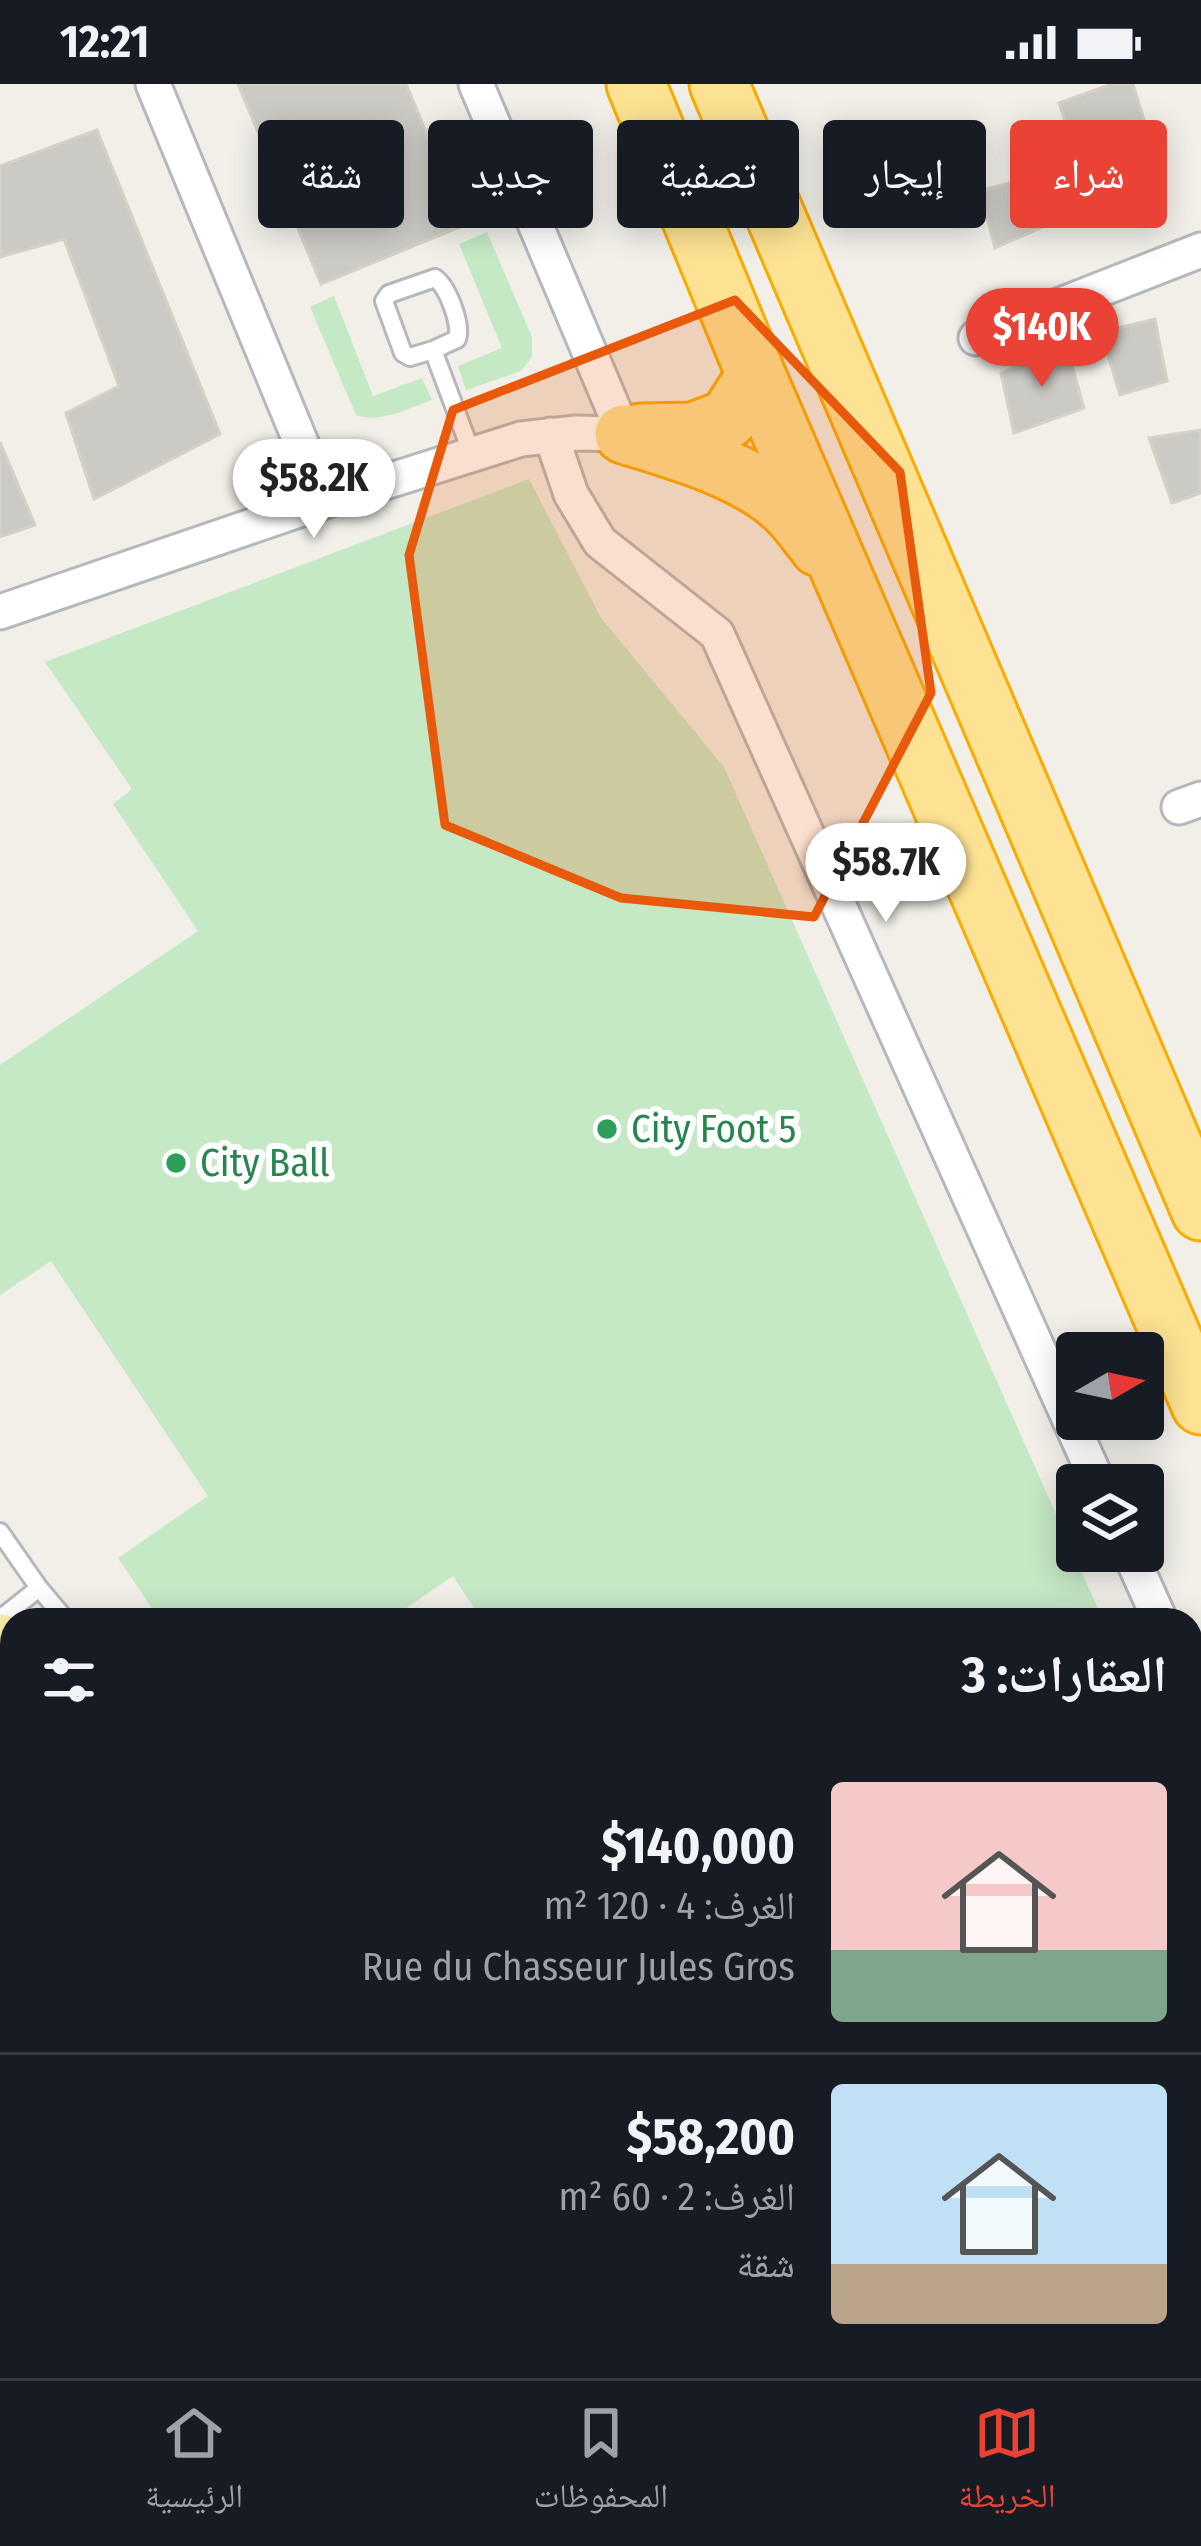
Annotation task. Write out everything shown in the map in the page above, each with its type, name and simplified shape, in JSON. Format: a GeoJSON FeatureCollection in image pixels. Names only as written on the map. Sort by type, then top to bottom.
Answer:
{"type":"FeatureCollection","features":[{"type":"Feature","properties":{"kind":"highway"},"geometry":{"type":"LineString","coordinates":[[636,84],[756,374],[1201,1405]]}},
{"type":"Feature","properties":{"kind":"highway"},"geometry":{"type":"LineString","coordinates":[[719,84],[1201,1210]]}},
{"type":"Feature","properties":{"kind":"highway"},"geometry":{"type":"LineString","coordinates":[[748,84],[817,274],[836,361]]}},
{"type":"Feature","properties":{"kind":"highway"},"geometry":{"type":"LineString","coordinates":[[624,434],[693,431],[728,419],[756,374]]}},
{"type":"Feature","properties":{"kind":"highway"},"geometry":{"type":"LineString","coordinates":[[624,434],[704,460],[751,484],[787,508],[843,577]]}},
{"type":"Feature","properties":{"kind":"street"},"geometry":{"type":"LineString","coordinates":[[153,84],[325,501]]}},
{"type":"Feature","properties":{"kind":"street"},"geometry":{"type":"LineString","coordinates":[[0,612],[521,440],[624,434],[476,84]]}},
{"type":"Feature","properties":{"kind":"street"},"geometry":{"type":"LineString","coordinates":[[976,338],[1201,250]]}},
{"type":"Feature","properties":{"kind":"street"},"geometry":{"type":"LineString","coordinates":[[551,435],[571,494],[600,542],[717,634],[1090,1464]]}},
{"type":"Feature","properties":{"kind":"street"},"geometry":{"type":"LineString","coordinates":[[1138,1572],[1155,1608]]}},
{"type":"Feature","properties":{"kind":"lane"},"geometry":{"type":"LineString","coordinates":[[435,278],[443,283],[460,331],[457,339],[433,350],[410,357],[403,353],[384,301],[389,294],[435,278]]}},
{"type":"Feature","properties":{"kind":"lane"},"geometry":{"type":"LineString","coordinates":[[433,350],[472,454]]}},
{"type":"Feature","properties":{"kind":"lane"},"geometry":{"type":"LineString","coordinates":[[0,1532],[56,1608]]}},
{"type":"Feature","properties":{"kind":"lane"},"geometry":{"type":"LineString","coordinates":[[14,1608],[39,1588]]}},
{"type":"Feature","properties":{"kind":"highlighted area"},"geometry":{"type":"Polygon","coordinates":[[[735,300],[900,472],[931,693],[814,917],[621,898],[445,825],[409,555],[453,410],[735,300]]]}},
{"type":"Feature","properties":{"kind":"green space"},"geometry":{"type":"Polygon","coordinates":[[[487,232],[532,337],[532,357],[521,371],[466,390],[458,366],[502,348],[459,244],[487,232]]]}},
{"type":"Feature","properties":{"kind":"green space"},"geometry":{"type":"Polygon","coordinates":[[[334,296],[373,396],[422,378],[432,400],[385,416],[356,415],[310,307],[334,296]]]}},
{"type":"Feature","properties":{"kind":"green space","name":"City Foot 5"},"geometry":{"type":"Polygon","coordinates":[[[529,479],[601,618],[724,767],[1056,1514],[1056,1572],[1082,1572],[1098,1608],[474,1608],[453,1576],[406,1608],[152,1608],[118,1558],[208,1496],[51,1261],[0,1295],[0,1065],[198,931],[113,804],[132,789],[45,662],[529,479]]]}},
{"type":"Feature","properties":{"kind":"building"},"geometry":{"type":"Polygon","coordinates":[[[238,84],[406,84],[428,137],[428,228],[458,228],[321,284],[298,228],[404,228],[404,120],[258,120],[258,132],[238,84]]]}},
{"type":"Feature","properties":{"kind":"building"},"geometry":{"type":"Polygon","coordinates":[[[1112,84],[1133,84],[1144,120],[1065,120],[1059,103],[1112,84]]]}},
{"type":"Feature","properties":{"kind":"building"},"geometry":{"type":"Polygon","coordinates":[[[97,130],[220,434],[94,499],[66,413],[119,386],[64,239],[0,257],[0,166],[97,130]]]}},
{"type":"Feature","properties":{"kind":"building"},"geometry":{"type":"Polygon","coordinates":[[[1010,183],[1010,228],[1041,228],[995,248],[986,214],[986,189],[1010,183]]]}},
{"type":"Feature","properties":{"kind":"building"},"geometry":{"type":"Polygon","coordinates":[[[1155,319],[1167,381],[1120,395],[1101,332],[1155,319]]]}},
{"type":"Feature","properties":{"kind":"building"},"geometry":{"type":"Polygon","coordinates":[[[1066,344],[1084,408],[1014,433],[1001,373],[1066,344]]]}},
{"type":"Feature","properties":{"kind":"building"},"geometry":{"type":"Polygon","coordinates":[[[1201,430],[1201,493],[1172,503],[1149,438],[1201,430]]]}},
{"type":"Feature","properties":{"kind":"building"},"geometry":{"type":"Polygon","coordinates":[[[0,442],[35,525],[0,537],[0,442]]]}},
{"type":"Feature","properties":{"kind":"place","name":"City Foot 5"},"geometry":{"type":"Point","coordinates":[607,1129]}},
{"type":"Feature","properties":{"kind":"place","name":"City Ball"},"geometry":{"type":"Point","coordinates":[176,1163]}}]}
